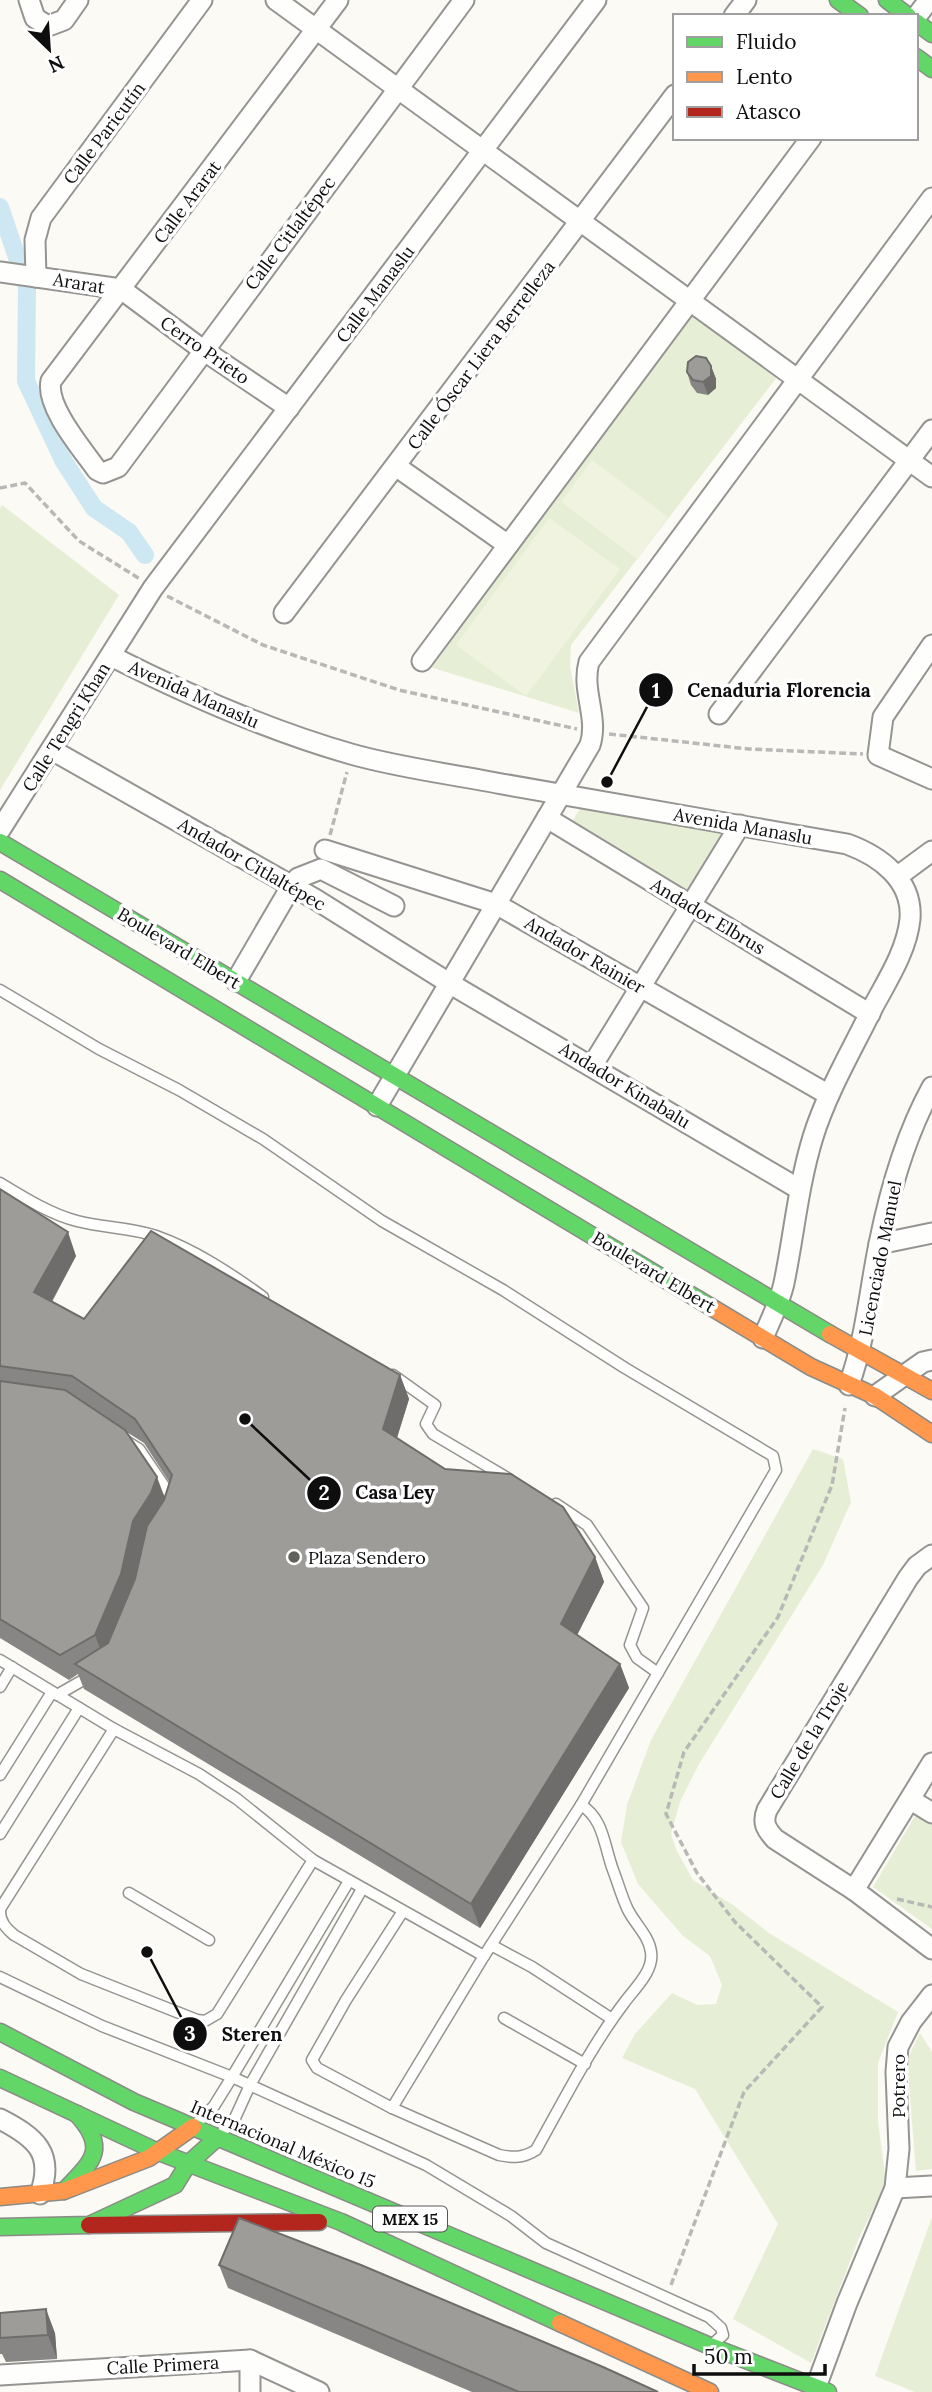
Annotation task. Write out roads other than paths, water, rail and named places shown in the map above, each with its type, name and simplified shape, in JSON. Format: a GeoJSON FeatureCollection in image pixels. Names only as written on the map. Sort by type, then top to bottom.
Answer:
{"type":"FeatureCollection","features":[{"type":"Feature","properties":{"kind":"main road"},"geometry":{"type":"LineString","coordinates":[[838,0],[857,14]]}},
{"type":"Feature","properties":{"kind":"main road"},"geometry":{"type":"LineString","coordinates":[[887,0],[905,14]]}},
{"type":"Feature","properties":{"kind":"main road","name":"Boulevard Elbert"},"geometry":{"type":"LineString","coordinates":[[0,842],[861,1352],[932,1391]]}},
{"type":"Feature","properties":{"kind":"main road","name":"Boulevard Elbert"},"geometry":{"type":"LineString","coordinates":[[0,880],[811,1367],[876,1396],[932,1434]]}},
{"type":"Feature","properties":{"kind":"main road","name":"Internacional México 15"},"geometry":{"type":"LineString","coordinates":[[0,2032],[134,2102],[710,2346],[822,2390]]}},
{"type":"Feature","properties":{"kind":"main road","name":"MEX 15"},"geometry":{"type":"LineString","coordinates":[[0,2078],[188,2165],[341,2222],[710,2392]]}},
{"type":"Feature","properties":{"kind":"main road"},"geometry":{"type":"LineString","coordinates":[[64,2191],[90,2160],[95,2148],[94,2137],[77,2114]]}},
{"type":"Feature","properties":{"kind":"main road"},"geometry":{"type":"LineString","coordinates":[[0,2197],[64,2191],[99,2180],[149,2158],[192,2127]]}},
{"type":"Feature","properties":{"kind":"main road"},"geometry":{"type":"LineString","coordinates":[[89,2225],[175,2185],[188,2165],[217,2138]]}},
{"type":"Feature","properties":{"kind":"main road"},"geometry":{"type":"LineString","coordinates":[[0,2227],[341,2222]]}},
{"type":"Feature","properties":{"kind":"street"},"geometry":{"type":"LineString","coordinates":[[29,0],[31,10],[41,23],[48,26],[64,20],[78,0]]}},
{"type":"Feature","properties":{"kind":"street","name":"Calle Paricutín"},"geometry":{"type":"LineString","coordinates":[[36,277],[36,240],[41,218],[202,0]]}},
{"type":"Feature","properties":{"kind":"street"},"geometry":{"type":"LineString","coordinates":[[276,0],[932,477]]}},
{"type":"Feature","properties":{"kind":"street","name":"Calle Ararat"},"geometry":{"type":"LineString","coordinates":[[118,467],[111,472],[103,473],[97,470],[55,407],[50,394],[51,382],[338,0]]}},
{"type":"Feature","properties":{"kind":"street","name":"Calle Citlaltépec"},"geometry":{"type":"LineString","coordinates":[[118,467],[464,0]]}},
{"type":"Feature","properties":{"kind":"street","name":"Calle Manaslu"},"geometry":{"type":"LineString","coordinates":[[153,588],[596,0]]}},
{"type":"Feature","properties":{"kind":"street"},"geometry":{"type":"LineString","coordinates":[[918,14],[929,0]]}},
{"type":"Feature","properties":{"kind":"street","name":"Calle Óscar Liera Berrelleza"},"geometry":{"type":"LineString","coordinates":[[284,613],[397,467],[673,98]]}},
{"type":"Feature","properties":{"kind":"street"},"geometry":{"type":"LineString","coordinates":[[422,661],[810,140]]}},
{"type":"Feature","properties":{"kind":"street"},"geometry":{"type":"LineString","coordinates":[[377,1106],[590,745],[594,732],[586,687],[589,662],[932,198]]}},
{"type":"Feature","properties":{"kind":"street","name":"Ararat"},"geometry":{"type":"LineString","coordinates":[[0,272],[121,289]]}},
{"type":"Feature","properties":{"kind":"street","name":"Cerro Prieto"},"geometry":{"type":"LineString","coordinates":[[121,289],[203,350],[289,408]]}},
{"type":"Feature","properties":{"kind":"street"},"geometry":{"type":"LineString","coordinates":[[719,714],[932,430]]}},
{"type":"Feature","properties":{"kind":"street"},"geometry":{"type":"LineString","coordinates":[[397,467],[508,545]]}},
{"type":"Feature","properties":{"kind":"street","name":"Calle Tengri Khan"},"geometry":{"type":"LineString","coordinates":[[0,830],[153,588]]}},
{"type":"Feature","properties":{"kind":"street"},"geometry":{"type":"LineString","coordinates":[[932,645],[883,717],[878,755],[932,779]]}},
{"type":"Feature","properties":{"kind":"street","name":"Avenida Manaslu"},"geometry":{"type":"LineString","coordinates":[[111,656],[223,710],[352,755],[560,795],[847,844],[863,850],[898,876]]}},
{"type":"Feature","properties":{"kind":"street","name":"Andador Citlaltépec"},"geometry":{"type":"LineString","coordinates":[[52,750],[292,886],[449,983]]}},
{"type":"Feature","properties":{"kind":"street","name":"Andador Elbrus"},"geometry":{"type":"LineString","coordinates":[[547,818],[870,1014]]}},
{"type":"Feature","properties":{"kind":"street"},"geometry":{"type":"LineString","coordinates":[[592,1066],[740,825]]}},
{"type":"Feature","properties":{"kind":"street","name":"Andador Rainier"},"geometry":{"type":"LineString","coordinates":[[325,850],[496,904],[829,1095]]}},
{"type":"Feature","properties":{"kind":"street"},"geometry":{"type":"LineString","coordinates":[[763,1338],[784,1286],[799,1189],[813,1137],[829,1095],[901,953],[910,919],[906,890],[898,876],[932,851]]}},
{"type":"Feature","properties":{"kind":"street"},"geometry":{"type":"LineString","coordinates":[[236,982],[298,878],[321,869],[394,906]]}},
{"type":"Feature","properties":{"kind":"street","name":"Andador Kinabalu"},"geometry":{"type":"LineString","coordinates":[[449,983],[799,1189]]}},
{"type":"Feature","properties":{"kind":"street","name":"Licenciado Manuel"},"geometry":{"type":"LineString","coordinates":[[849,1385],[861,1352],[879,1244],[907,1138],[932,1087]]}},
{"type":"Feature","properties":{"kind":"street"},"geometry":{"type":"LineString","coordinates":[[879,1244],[932,1233]]}},
{"type":"Feature","properties":{"kind":"street"},"geometry":{"type":"LineString","coordinates":[[876,1396],[923,1362],[932,1360]]}},
{"type":"Feature","properties":{"kind":"street","name":"Calle de la Troje"},"geometry":{"type":"LineString","coordinates":[[932,1555],[917,1566],[908,1578],[774,1798],[764,1819],[766,1829],[775,1839],[854,1890],[932,1949]]}},
{"type":"Feature","properties":{"kind":"street"},"geometry":{"type":"LineString","coordinates":[[854,1890],[932,1763]]}},
{"type":"Feature","properties":{"kind":"street"},"geometry":{"type":"LineString","coordinates":[[911,1800],[932,1813]]}},
{"type":"Feature","properties":{"kind":"street","name":"Potrero"},"geometry":{"type":"LineString","coordinates":[[822,2390],[847,2303],[895,2188],[899,2149],[896,2072],[898,2047],[911,2022],[932,1995]]}},
{"type":"Feature","properties":{"kind":"street"},"geometry":{"type":"LineString","coordinates":[[0,2119],[30,2137],[44,2156],[47,2177],[40,2194]]}},
{"type":"Feature","properties":{"kind":"street"},"geometry":{"type":"LineString","coordinates":[[895,2188],[932,2186]]}},
{"type":"Feature","properties":{"kind":"street"},"geometry":{"type":"LineString","coordinates":[[250,2360],[250,2392]]}},
{"type":"Feature","properties":{"kind":"street","name":"Calle Primera"},"geometry":{"type":"LineString","coordinates":[[0,2375],[250,2360],[319,2392]]}},
{"type":"Feature","properties":{"kind":"lane"},"geometry":{"type":"LineString","coordinates":[[0,990],[99,1049],[179,1090],[263,1139],[382,1222],[503,1290],[625,1368],[773,1456],[776,1470],[581,1805],[484,1956],[392,2109]]}},
{"type":"Feature","properties":{"kind":"lane"},"geometry":{"type":"LineString","coordinates":[[0,1183],[19,1195],[75,1221],[104,1224],[154,1236],[199,1255],[276,1306]]}},
{"type":"Feature","properties":{"kind":"lane"},"geometry":{"type":"LineString","coordinates":[[386,1370],[436,1405],[426,1424],[433,1434],[515,1482]]}},
{"type":"Feature","properties":{"kind":"lane"},"geometry":{"type":"LineString","coordinates":[[118,1435],[139,1449],[174,1500],[170,1510]]}},
{"type":"Feature","properties":{"kind":"lane"},"geometry":{"type":"LineString","coordinates":[[547,1499],[587,1525],[643,1608],[630,1644],[637,1658],[658,1673]]}},
{"type":"Feature","properties":{"kind":"lane"},"geometry":{"type":"LineString","coordinates":[[0,1660],[114,1729],[199,1774],[237,1799],[313,1860],[484,1956]]}},
{"type":"Feature","properties":{"kind":"lane"},"geometry":{"type":"LineString","coordinates":[[0,1688],[12,1667]]}},
{"type":"Feature","properties":{"kind":"lane"},"geometry":{"type":"LineString","coordinates":[[0,1775],[55,1693],[99,1671]]}},
{"type":"Feature","properties":{"kind":"lane"},"geometry":{"type":"LineString","coordinates":[[0,1834],[79,1707]]}},
{"type":"Feature","properties":{"kind":"lane"},"geometry":{"type":"LineString","coordinates":[[114,1729],[0,1910],[0,1918],[14,1935],[81,1974],[205,2021],[217,2014],[313,1860]]}},
{"type":"Feature","properties":{"kind":"lane"},"geometry":{"type":"LineString","coordinates":[[402,1911],[312,2060],[317,2068],[392,2109],[499,2155],[525,2157],[536,2150],[612,2019],[647,1972],[651,1962],[651,1951],[628,1910],[606,1851],[599,1823],[594,1814],[581,1805]]}},
{"type":"Feature","properties":{"kind":"lane"},"geometry":{"type":"LineString","coordinates":[[192,2127],[214,2106],[349,1881]]}},
{"type":"Feature","properties":{"kind":"lane"},"geometry":{"type":"LineString","coordinates":[[217,2138],[235,2118],[250,2085],[362,1889]]}},
{"type":"Feature","properties":{"kind":"lane"},"geometry":{"type":"LineString","coordinates":[[129,1893],[209,1940]]}},
{"type":"Feature","properties":{"kind":"lane"},"geometry":{"type":"LineString","coordinates":[[491,1945],[532,1967],[612,2019]]}},
{"type":"Feature","properties":{"kind":"lane"},"geometry":{"type":"LineString","coordinates":[[0,1978],[102,2026],[232,2077],[426,2165],[511,2216],[546,2243],[716,2322],[723,2335],[710,2346]]}},
{"type":"Feature","properties":{"kind":"lane"},"geometry":{"type":"LineString","coordinates":[[504,2018],[585,2064]]}},
{"type":"Feature","properties":{"kind":"waterway"},"geometry":{"type":"LineString","coordinates":[[0,207],[27,287],[26,381],[63,460],[94,508],[129,532],[145,555]]}},
{"type":"Feature","properties":{"kind":"place","name":"Cenaduria Florencia"},"geometry":{"type":"Point","coordinates":[607,782]}},
{"type":"Feature","properties":{"kind":"place","name":"Casa Ley"},"geometry":{"type":"Point","coordinates":[245,1419]}},
{"type":"Feature","properties":{"kind":"place","name":"Plaza Sendero"},"geometry":{"type":"Point","coordinates":[294,1557]}},
{"type":"Feature","properties":{"kind":"place","name":"Steren"},"geometry":{"type":"Point","coordinates":[147,1952]}}]}
